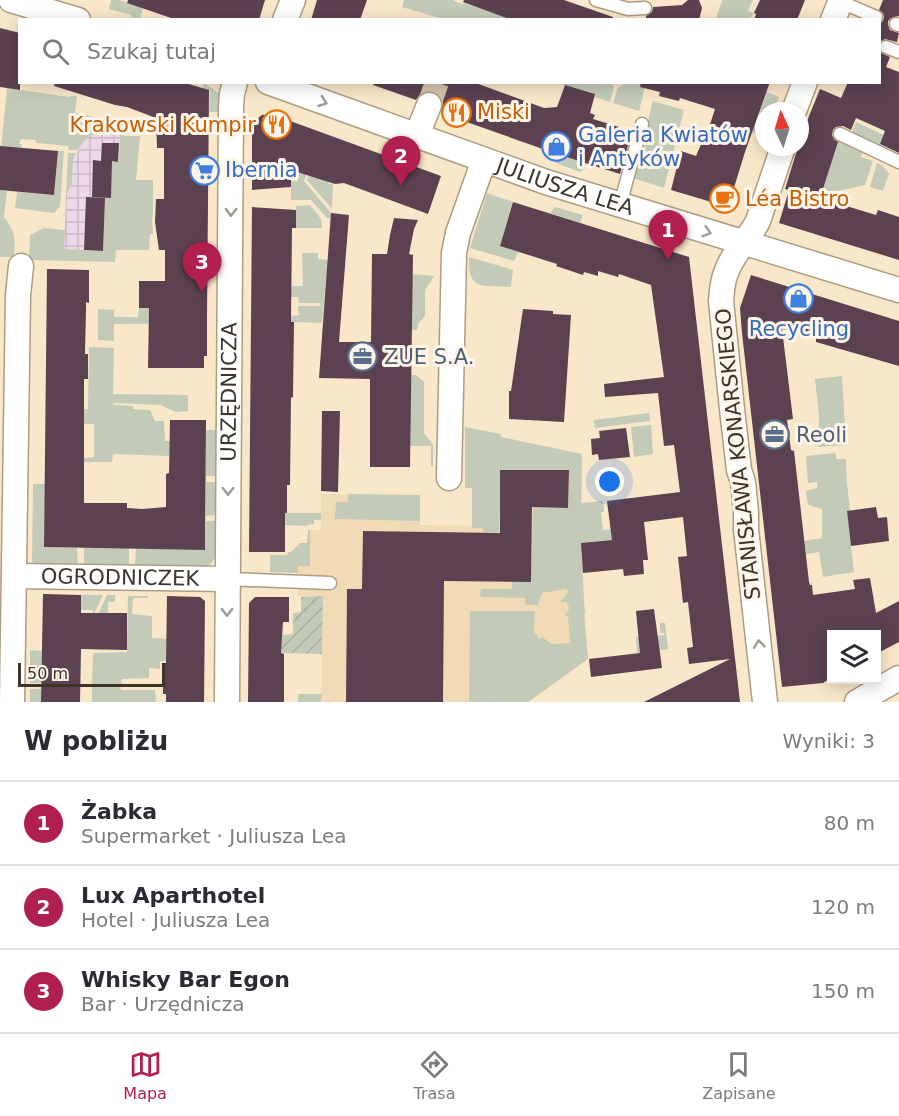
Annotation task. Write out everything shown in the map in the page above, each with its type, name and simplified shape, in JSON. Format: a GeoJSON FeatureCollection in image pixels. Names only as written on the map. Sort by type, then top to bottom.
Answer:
{"type":"FeatureCollection","features":[{"type":"Feature","properties":{"kind":"street"},"geometry":{"type":"LineString","coordinates":[[11,0],[71,18]]}},
{"type":"Feature","properties":{"kind":"street"},"geometry":{"type":"LineString","coordinates":[[286,18],[293,0]]}},
{"type":"Feature","properties":{"kind":"street","name":"URZĘDNICZA"},"geometry":{"type":"LineString","coordinates":[[226,702],[231,106],[234,84]]}},
{"type":"Feature","properties":{"kind":"street","name":"JULIUSZA LEA"},"geometry":{"type":"LineString","coordinates":[[274,84],[557,185],[899,290]]}},
{"type":"Feature","properties":{"kind":"street"},"geometry":{"type":"LineString","coordinates":[[801,102],[805,84]]}},
{"type":"Feature","properties":{"kind":"street"},"geometry":{"type":"LineString","coordinates":[[417,135],[429,105]]}},
{"type":"Feature","properties":{"kind":"street","name":"STANISŁAWA KONARSKIEGO"},"geometry":{"type":"LineString","coordinates":[[765,702],[743,482],[739,470],[722,315],[726,272],[758,221],[780,156]]}},
{"type":"Feature","properties":{"kind":"street"},"geometry":{"type":"LineString","coordinates":[[448,477],[454,253],[458,233],[484,160]]}},
{"type":"Feature","properties":{"kind":"street"},"geometry":{"type":"LineString","coordinates":[[12,702],[18,295],[21,266]]}},
{"type":"Feature","properties":{"kind":"street","name":"OGRODNICZEK"},"geometry":{"type":"LineString","coordinates":[[14,576],[227,579]]}},
{"type":"Feature","properties":{"kind":"street"},"geometry":{"type":"LineString","coordinates":[[856,702],[899,678]]}},
{"type":"Feature","properties":{"kind":"lane"},"geometry":{"type":"LineString","coordinates":[[600,1],[628,9],[645,8]]}},
{"type":"Feature","properties":{"kind":"lane"},"geometry":{"type":"LineString","coordinates":[[838,7],[876,16]]}},
{"type":"Feature","properties":{"kind":"lane"},"geometry":{"type":"LineString","coordinates":[[886,47],[899,52]]}},
{"type":"Feature","properties":{"kind":"lane"},"geometry":{"type":"LineString","coordinates":[[620,205],[642,124]]}},
{"type":"Feature","properties":{"kind":"lane"},"geometry":{"type":"LineString","coordinates":[[840,134],[899,162]]}},
{"type":"Feature","properties":{"kind":"lane"},"geometry":{"type":"LineString","coordinates":[[227,579],[330,583]]}},
{"type":"Feature","properties":{"kind":"shaded area"},"geometry":{"type":"Polygon","coordinates":[[[120,134],[118,162],[112,161],[103,251],[64,249],[66,195],[72,183],[73,159],[90,135],[120,134]]]}},
{"type":"Feature","properties":{"kind":"shaded area"},"geometry":{"type":"Polygon","coordinates":[[[501,437],[582,454],[582,581],[588,659],[528,702],[321,702],[323,597],[298,596],[298,566],[310,566],[310,530],[321,530],[321,494],[420,495],[420,525],[499,526],[501,437]]]}},
{"type":"Feature","properties":{"kind":"green space"},"geometry":{"type":"Polygon","coordinates":[[[111,0],[119,0],[143,8],[140,18],[109,9],[111,0]]]}},
{"type":"Feature","properties":{"kind":"green space"},"geometry":{"type":"Polygon","coordinates":[[[404,0],[454,0],[509,18],[440,18],[402,7],[404,0]]]}},
{"type":"Feature","properties":{"kind":"green space"},"geometry":{"type":"Polygon","coordinates":[[[722,0],[753,0],[748,11],[754,13],[751,18],[716,18],[722,0]]]}},
{"type":"Feature","properties":{"kind":"green space"},"geometry":{"type":"Polygon","coordinates":[[[205,84],[220,94],[220,112],[209,112],[210,91],[203,89],[205,84]]]}},
{"type":"Feature","properties":{"kind":"green space"},"geometry":{"type":"Polygon","coordinates":[[[561,84],[612,84],[614,87],[610,102],[594,97],[595,94],[561,84]]]}},
{"type":"Feature","properties":{"kind":"green space"},"geometry":{"type":"Polygon","coordinates":[[[624,84],[646,84],[639,111],[613,103],[618,88],[624,84]]]}},
{"type":"Feature","properties":{"kind":"green space"},"geometry":{"type":"Polygon","coordinates":[[[7,88],[77,96],[75,113],[124,124],[124,136],[140,136],[136,180],[153,180],[153,234],[150,234],[149,250],[116,250],[115,262],[29,260],[30,235],[44,228],[65,230],[64,249],[103,251],[105,197],[112,161],[119,161],[120,134],[90,135],[78,150],[69,150],[68,146],[21,139],[19,144],[22,144],[21,150],[1,149],[7,88]]]}},
{"type":"Feature","properties":{"kind":"green space"},"geometry":{"type":"Polygon","coordinates":[[[767,92],[779,97],[777,102],[763,102],[767,92]]]}},
{"type":"Feature","properties":{"kind":"green space"},"geometry":{"type":"Polygon","coordinates":[[[653,101],[684,110],[664,188],[633,178],[653,101]]]}},
{"type":"Feature","properties":{"kind":"green space"},"geometry":{"type":"Polygon","coordinates":[[[856,122],[884,135],[879,147],[851,134],[856,122]]]}},
{"type":"Feature","properties":{"kind":"green space"},"geometry":{"type":"Polygon","coordinates":[[[838,140],[863,152],[861,157],[873,161],[865,185],[820,195],[838,140]]]}},
{"type":"Feature","properties":{"kind":"green space"},"geometry":{"type":"Polygon","coordinates":[[[58,151],[64,151],[60,206],[54,213],[15,208],[17,192],[54,195],[58,151]]]}},
{"type":"Feature","properties":{"kind":"green space"},"geometry":{"type":"Polygon","coordinates":[[[68,153],[76,153],[73,159],[72,183],[66,195],[68,153]]]}},
{"type":"Feature","properties":{"kind":"green space"},"geometry":{"type":"Polygon","coordinates":[[[558,155],[586,163],[584,169],[580,172],[556,163],[558,155]]]}},
{"type":"Feature","properties":{"kind":"green space"},"geometry":{"type":"Polygon","coordinates":[[[877,163],[883,166],[889,174],[883,191],[870,187],[877,163]]]}},
{"type":"Feature","properties":{"kind":"green space"},"geometry":{"type":"Polygon","coordinates":[[[295,170],[308,170],[304,181],[331,213],[331,218],[327,218],[311,200],[291,200],[291,181],[298,181],[295,170]]]}},
{"type":"Feature","properties":{"kind":"green space"},"geometry":{"type":"Polygon","coordinates":[[[310,170],[329,182],[328,184],[333,184],[332,209],[307,180],[310,170]]]}},
{"type":"Feature","properties":{"kind":"green space"},"geometry":{"type":"Polygon","coordinates":[[[0,190],[7,191],[4,217],[14,235],[14,257],[0,257],[0,190]]]}},
{"type":"Feature","properties":{"kind":"green space"},"geometry":{"type":"Polygon","coordinates":[[[487,193],[513,202],[500,246],[518,252],[514,261],[470,248],[487,193]]]}},
{"type":"Feature","properties":{"kind":"green space"},"geometry":{"type":"Polygon","coordinates":[[[310,205],[321,219],[322,228],[296,228],[296,206],[310,205]]]}},
{"type":"Feature","properties":{"kind":"green space"},"geometry":{"type":"Polygon","coordinates":[[[555,207],[583,215],[580,223],[550,213],[555,207]]]}},
{"type":"Feature","properties":{"kind":"green space"},"geometry":{"type":"Polygon","coordinates":[[[302,253],[318,253],[318,259],[328,260],[322,323],[291,322],[291,316],[299,315],[298,306],[321,306],[320,303],[299,303],[298,297],[291,297],[291,286],[303,286],[302,253]]]}},
{"type":"Feature","properties":{"kind":"green space"},"geometry":{"type":"Polygon","coordinates":[[[469,257],[513,270],[511,287],[485,286],[474,281],[469,268],[469,257]]]}},
{"type":"Feature","properties":{"kind":"green space"},"geometry":{"type":"Polygon","coordinates":[[[412,274],[434,276],[425,290],[425,316],[417,330],[411,330],[412,274]]]}},
{"type":"Feature","properties":{"kind":"green space"},"geometry":{"type":"Polygon","coordinates":[[[139,308],[207,308],[207,323],[114,324],[114,341],[98,340],[98,309],[114,310],[114,317],[138,317],[139,308]]]}},
{"type":"Feature","properties":{"kind":"green space"},"geometry":{"type":"Polygon","coordinates":[[[89,347],[114,348],[113,394],[188,395],[188,411],[176,412],[160,405],[113,403],[114,405],[133,406],[133,409],[150,410],[155,421],[164,421],[165,441],[170,441],[169,456],[113,454],[112,462],[84,462],[84,458],[94,457],[94,424],[84,424],[84,409],[88,409],[89,347]]]}},
{"type":"Feature","properties":{"kind":"green space"},"geometry":{"type":"Polygon","coordinates":[[[411,375],[416,375],[424,382],[424,433],[433,445],[433,466],[431,466],[431,446],[410,446],[411,375]]]}},
{"type":"Feature","properties":{"kind":"green space"},"geometry":{"type":"Polygon","coordinates":[[[842,376],[846,445],[818,447],[819,416],[815,379],[842,376]]]}},
{"type":"Feature","properties":{"kind":"green space"},"geometry":{"type":"Polygon","coordinates":[[[649,413],[650,421],[595,428],[594,420],[649,413]]]}},
{"type":"Feature","properties":{"kind":"green space"},"geometry":{"type":"Polygon","coordinates":[[[651,425],[653,454],[634,457],[631,427],[651,425]]]}},
{"type":"Feature","properties":{"kind":"green space"},"geometry":{"type":"Polygon","coordinates":[[[465,427],[582,454],[581,503],[603,501],[604,512],[601,512],[603,530],[618,528],[620,539],[581,543],[588,659],[528,702],[469,702],[470,611],[535,611],[534,632],[538,638],[542,637],[552,644],[570,643],[568,617],[565,614],[569,607],[566,602],[560,602],[567,594],[566,589],[542,593],[538,605],[526,605],[525,598],[480,597],[481,589],[512,589],[512,582],[531,582],[533,507],[568,508],[569,471],[500,507],[499,532],[483,532],[483,528],[472,528],[472,488],[465,488],[465,427]]]}},
{"type":"Feature","properties":{"kind":"green space"},"geometry":{"type":"Polygon","coordinates":[[[206,430],[217,430],[217,476],[206,476],[206,430]]]}},
{"type":"Feature","properties":{"kind":"green space"},"geometry":{"type":"Polygon","coordinates":[[[835,453],[837,459],[846,459],[850,511],[847,511],[854,572],[823,577],[819,552],[806,554],[804,541],[822,538],[822,509],[808,505],[806,491],[817,488],[817,482],[808,483],[806,456],[835,453]]]}},
{"type":"Feature","properties":{"kind":"green space"},"geometry":{"type":"Polygon","coordinates":[[[206,482],[217,482],[216,515],[206,516],[206,482]]]}},
{"type":"Feature","properties":{"kind":"green space"},"geometry":{"type":"Polygon","coordinates":[[[33,484],[45,484],[44,547],[77,548],[78,565],[34,564],[32,561],[33,484]]]}},
{"type":"Feature","properties":{"kind":"green space"},"geometry":{"type":"Polygon","coordinates":[[[348,494],[420,495],[420,521],[335,519],[336,502],[348,502],[348,494]]]}},
{"type":"Feature","properties":{"kind":"green space"},"geometry":{"type":"Polygon","coordinates":[[[285,513],[321,513],[321,520],[314,520],[314,524],[307,526],[285,525],[285,513]]]}},
{"type":"Feature","properties":{"kind":"green space"},"geometry":{"type":"Polygon","coordinates":[[[206,521],[217,521],[216,555],[210,564],[204,567],[135,565],[136,548],[205,550],[206,521]]]}},
{"type":"Feature","properties":{"kind":"green space"},"geometry":{"type":"Polygon","coordinates":[[[308,530],[310,530],[310,566],[298,566],[298,573],[270,572],[270,555],[287,555],[300,543],[307,543],[308,530]]]}},
{"type":"Feature","properties":{"kind":"green space"},"geometry":{"type":"Polygon","coordinates":[[[84,548],[129,548],[129,565],[84,564],[84,548]]]}},
{"type":"Feature","properties":{"kind":"green space"},"geometry":{"type":"Polygon","coordinates":[[[81,595],[103,595],[93,616],[93,610],[81,610],[81,595]]]}},
{"type":"Feature","properties":{"kind":"green space"},"geometry":{"type":"Polygon","coordinates":[[[107,595],[115,595],[115,602],[108,602],[108,613],[103,613],[103,650],[92,649],[93,625],[107,595]]]}},
{"type":"Feature","properties":{"kind":"green space"},"geometry":{"type":"Polygon","coordinates":[[[128,596],[148,596],[148,598],[133,598],[132,614],[152,616],[152,638],[167,639],[166,661],[160,661],[160,669],[149,668],[149,678],[122,679],[121,686],[92,686],[93,653],[127,652],[128,596]]]}},
{"type":"Feature","properties":{"kind":"green space"},"geometry":{"type":"Polygon","coordinates":[[[323,596],[322,654],[281,653],[282,635],[293,634],[293,613],[301,612],[301,597],[323,596]]]}},
{"type":"Feature","properties":{"kind":"green space"},"geometry":{"type":"Polygon","coordinates":[[[660,623],[665,623],[668,649],[637,653],[636,637],[664,635],[660,633],[660,623]]]}},
{"type":"Feature","properties":{"kind":"green space"},"geometry":{"type":"Polygon","coordinates":[[[30,650],[42,651],[41,683],[30,683],[30,650]]]}},
{"type":"Feature","properties":{"kind":"green space"},"geometry":{"type":"Polygon","coordinates":[[[92,687],[155,690],[156,702],[92,702],[92,687]]]}},
{"type":"Feature","properties":{"kind":"green space"},"geometry":{"type":"Polygon","coordinates":[[[30,689],[41,689],[41,702],[30,702],[30,689]]]}},
{"type":"Feature","properties":{"kind":"green space"},"geometry":{"type":"Polygon","coordinates":[[[298,694],[322,694],[321,702],[298,702],[298,694]]]}},
{"type":"Feature","properties":{"kind":"building"},"geometry":{"type":"Polygon","coordinates":[[[128,0],[265,0],[260,18],[171,18],[127,3],[128,0]]]}},
{"type":"Feature","properties":{"kind":"building"},"geometry":{"type":"Polygon","coordinates":[[[317,0],[367,0],[361,18],[312,18],[317,0]]]}},
{"type":"Feature","properties":{"kind":"building"},"geometry":{"type":"Polygon","coordinates":[[[464,0],[564,0],[613,18],[507,18],[463,2],[464,0]]]}},
{"type":"Feature","properties":{"kind":"building"},"geometry":{"type":"Polygon","coordinates":[[[688,0],[699,0],[702,8],[700,18],[646,18],[652,12],[653,7],[682,5],[688,0]]]}},
{"type":"Feature","properties":{"kind":"building"},"geometry":{"type":"Polygon","coordinates":[[[760,0],[805,0],[798,18],[755,18],[756,14],[754,13],[760,0]]]}},
{"type":"Feature","properties":{"kind":"building"},"geometry":{"type":"Polygon","coordinates":[[[883,0],[899,0],[899,16],[888,21],[890,30],[899,33],[897,42],[885,39],[881,41],[881,22],[884,17],[879,10],[883,0]]]}},
{"type":"Feature","properties":{"kind":"building"},"geometry":{"type":"Polygon","coordinates":[[[0,28],[18,32],[20,90],[0,87],[0,28]]]}},
{"type":"Feature","properties":{"kind":"building"},"geometry":{"type":"Polygon","coordinates":[[[881,53],[890,57],[886,67],[899,72],[899,153],[880,144],[885,131],[856,118],[851,130],[843,126],[836,127],[832,135],[838,142],[820,198],[876,215],[878,210],[899,217],[899,260],[779,223],[789,190],[785,189],[795,156],[809,156],[809,116],[820,89],[841,98],[847,84],[881,84],[881,53]]]}},
{"type":"Feature","properties":{"kind":"building"},"geometry":{"type":"Polygon","coordinates":[[[54,84],[189,84],[209,90],[207,356],[204,356],[204,368],[148,368],[149,308],[139,308],[139,281],[165,281],[165,250],[159,250],[155,222],[156,199],[164,199],[164,148],[157,148],[156,118],[127,107],[54,86],[54,84]]]}},
{"type":"Feature","properties":{"kind":"building"},"geometry":{"type":"Polygon","coordinates":[[[478,84],[544,108],[557,107],[565,85],[595,94],[590,113],[595,115],[593,119],[632,131],[620,174],[441,113],[443,102],[434,92],[421,93],[416,100],[373,85],[478,84]]]}},
{"type":"Feature","properties":{"kind":"building"},"geometry":{"type":"Polygon","coordinates":[[[641,84],[769,84],[763,102],[755,102],[755,124],[728,207],[671,190],[681,151],[696,156],[702,142],[704,143],[715,109],[680,98],[679,101],[659,96],[660,92],[640,87],[641,84]]]}},
{"type":"Feature","properties":{"kind":"building"},"geometry":{"type":"Polygon","coordinates":[[[271,114],[441,176],[428,214],[344,183],[335,184],[291,170],[291,187],[252,190],[252,128],[255,120],[262,115],[271,114]]]}},
{"type":"Feature","properties":{"kind":"building"},"geometry":{"type":"Polygon","coordinates":[[[102,143],[119,143],[118,162],[112,161],[111,198],[92,197],[93,160],[101,161],[102,143]]]}},
{"type":"Feature","properties":{"kind":"building"},"geometry":{"type":"Polygon","coordinates":[[[0,146],[58,151],[54,195],[0,190],[0,146]]]}},
{"type":"Feature","properties":{"kind":"building"},"geometry":{"type":"Polygon","coordinates":[[[86,197],[105,198],[103,251],[84,250],[86,197]]]}},
{"type":"Feature","properties":{"kind":"building"},"geometry":{"type":"Polygon","coordinates":[[[513,202],[689,257],[740,702],[644,702],[730,659],[689,664],[687,648],[693,647],[688,602],[683,603],[678,557],[687,556],[683,517],[644,522],[648,560],[643,560],[644,574],[624,576],[623,569],[583,573],[581,543],[612,540],[607,501],[680,492],[674,445],[664,446],[658,393],[605,397],[604,384],[664,377],[651,285],[619,274],[618,277],[598,271],[598,276],[584,272],[583,275],[556,266],[557,264],[500,246],[513,202]]]}},
{"type":"Feature","properties":{"kind":"building"},"geometry":{"type":"Polygon","coordinates":[[[252,207],[296,210],[296,228],[292,228],[293,397],[291,398],[290,485],[287,485],[287,513],[285,513],[285,552],[249,552],[252,207]]]}},
{"type":"Feature","properties":{"kind":"building","name":"ZUE S.A."},"geometry":{"type":"Polygon","coordinates":[[[331,213],[349,215],[339,342],[371,342],[372,254],[387,254],[394,218],[418,220],[409,254],[413,255],[410,467],[370,467],[370,379],[319,378],[331,213]]]}},
{"type":"Feature","properties":{"kind":"building"},"geometry":{"type":"Polygon","coordinates":[[[47,269],[89,270],[85,354],[88,354],[88,379],[84,379],[84,503],[127,503],[127,508],[142,509],[166,507],[170,420],[206,420],[205,550],[44,547],[47,269]]]}},
{"type":"Feature","properties":{"kind":"building"},"geometry":{"type":"Polygon","coordinates":[[[751,275],[899,321],[899,366],[816,342],[816,334],[782,329],[793,419],[787,420],[791,450],[794,451],[809,582],[812,585],[813,595],[855,589],[853,580],[870,578],[876,613],[899,601],[899,642],[881,651],[881,630],[827,630],[827,680],[823,683],[782,687],[740,308],[751,275]]]}},
{"type":"Feature","properties":{"kind":"building"},"geometry":{"type":"Polygon","coordinates":[[[523,309],[571,315],[564,422],[509,419],[509,391],[511,391],[523,309]]]}},
{"type":"Feature","properties":{"kind":"building"},"geometry":{"type":"Polygon","coordinates":[[[322,411],[340,411],[338,492],[321,491],[322,411]]]}},
{"type":"Feature","properties":{"kind":"building"},"geometry":{"type":"Polygon","coordinates":[[[626,428],[630,457],[599,460],[598,454],[592,455],[591,439],[600,438],[599,431],[626,428]]]}},
{"type":"Feature","properties":{"kind":"building"},"geometry":{"type":"Polygon","coordinates":[[[500,470],[569,470],[568,508],[532,507],[531,582],[444,581],[443,702],[346,702],[347,589],[362,589],[363,531],[500,533],[500,470]]]}},
{"type":"Feature","properties":{"kind":"building"},"geometry":{"type":"Polygon","coordinates":[[[876,507],[878,518],[887,517],[889,541],[851,546],[847,511],[876,507]]]}},
{"type":"Feature","properties":{"kind":"building"},"geometry":{"type":"Polygon","coordinates":[[[43,594],[81,595],[81,613],[127,613],[127,650],[81,649],[80,702],[41,702],[43,594]]]}},
{"type":"Feature","properties":{"kind":"building"},"geometry":{"type":"Polygon","coordinates":[[[167,596],[200,597],[205,601],[204,702],[166,702],[166,694],[163,694],[167,596]]]}},
{"type":"Feature","properties":{"kind":"building"},"geometry":{"type":"Polygon","coordinates":[[[255,597],[289,597],[289,622],[283,622],[281,653],[284,654],[284,702],[248,702],[249,603],[255,597]]]}},
{"type":"Feature","properties":{"kind":"building"},"geometry":{"type":"Polygon","coordinates":[[[654,609],[662,668],[591,677],[589,659],[640,653],[636,611],[654,609]]]}},
{"type":"Feature","properties":{"kind":"tunnel"},"geometry":{"type":"LineString","coordinates":[[429,105],[436,84]]}},
{"type":"Feature","properties":{"kind":"place","name":"Miski"},"geometry":{"type":"Point","coordinates":[456,112]}},
{"type":"Feature","properties":{"kind":"place","name":"Krakowski Kumpir"},"geometry":{"type":"Point","coordinates":[277,125]}},
{"type":"Feature","properties":{"kind":"place","name":"Galeria Kwiatów i Antyków"},"geometry":{"type":"Point","coordinates":[557,147]}},
{"type":"Feature","properties":{"kind":"place","name":"Ibernia"},"geometry":{"type":"Point","coordinates":[204,170]}},
{"type":"Feature","properties":{"kind":"place","name":"Lux Aparthotel"},"geometry":{"type":"Point","coordinates":[401,186]}},
{"type":"Feature","properties":{"kind":"place","name":"Léa Bistro"},"geometry":{"type":"Point","coordinates":[724,199]}},
{"type":"Feature","properties":{"kind":"place","name":"Żabka"},"geometry":{"type":"Point","coordinates":[668,260]}},
{"type":"Feature","properties":{"kind":"place","name":"Whisky Bar Egon"},"geometry":{"type":"Point","coordinates":[202,292]}},
{"type":"Feature","properties":{"kind":"place","name":"Recycling"},"geometry":{"type":"Point","coordinates":[799,298]}},
{"type":"Feature","properties":{"kind":"place","name":"ZUE S.A."},"geometry":{"type":"Point","coordinates":[363,357]}},
{"type":"Feature","properties":{"kind":"place","name":"Reoli"},"geometry":{"type":"Point","coordinates":[775,435]}}]}
